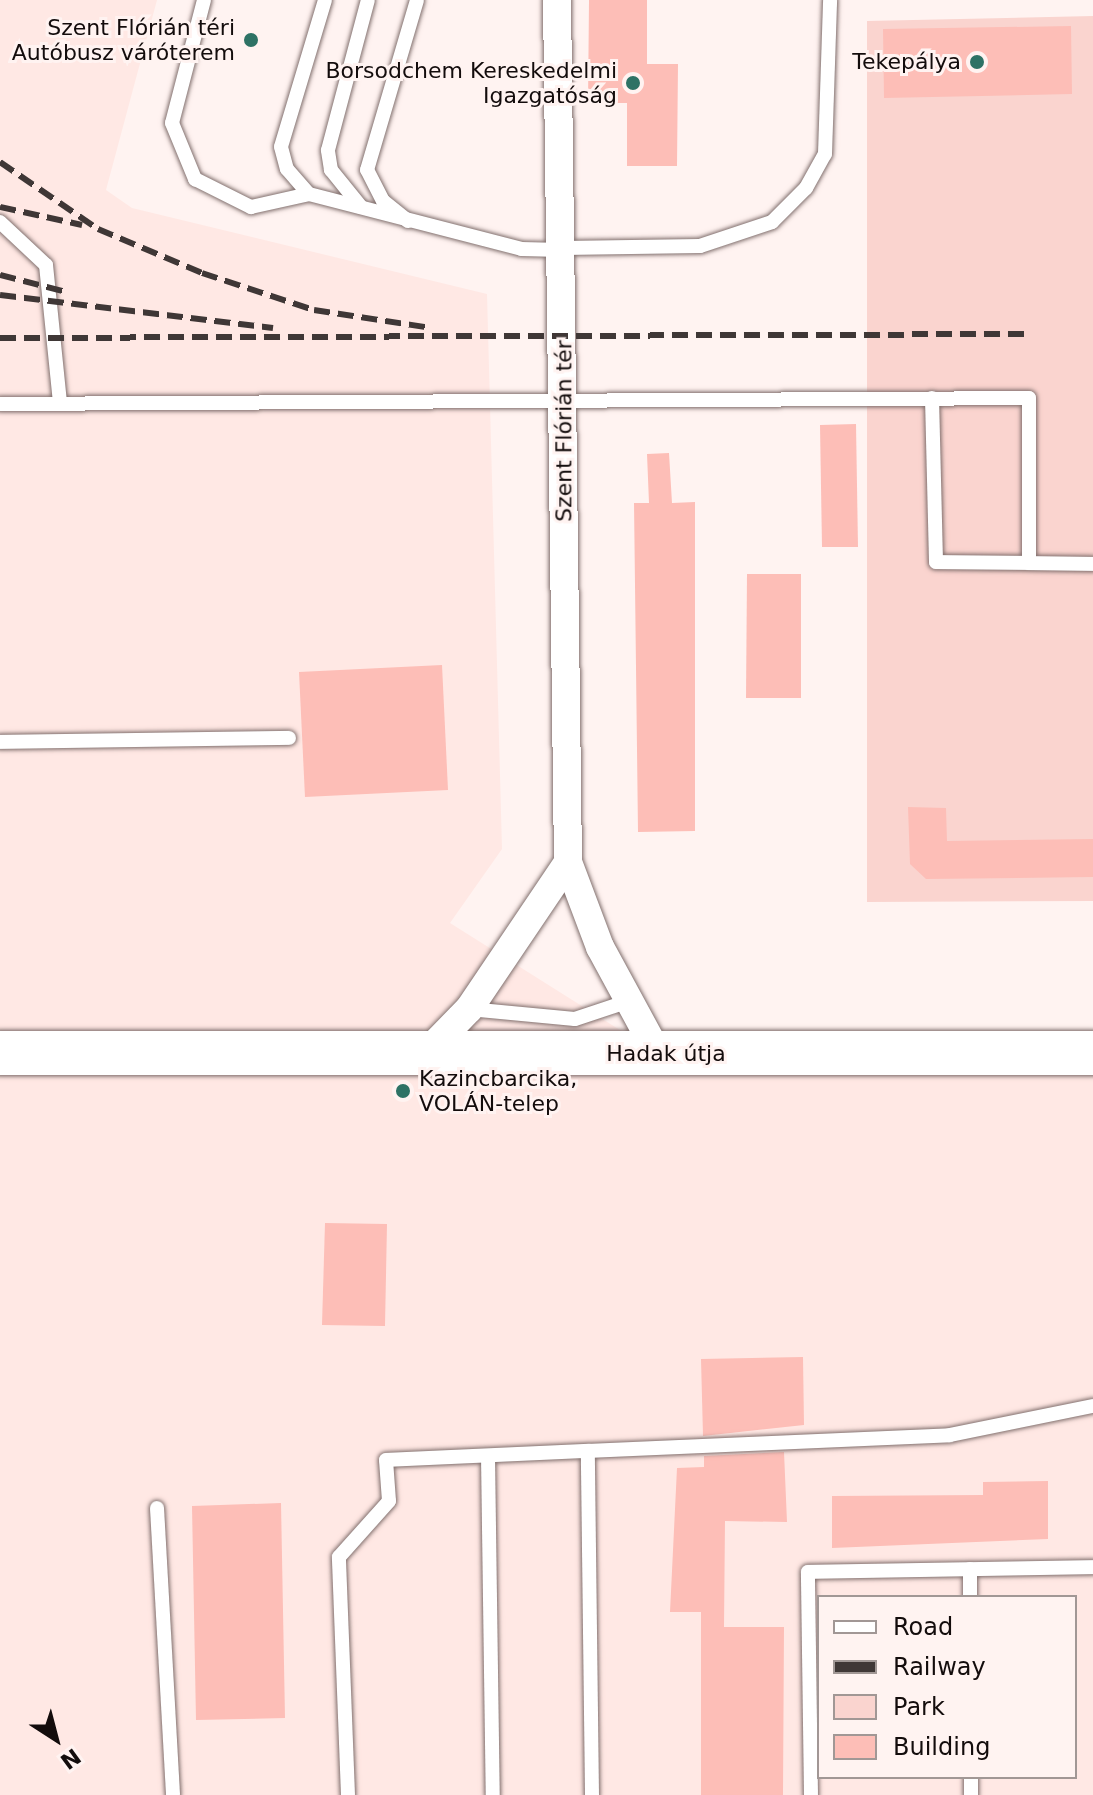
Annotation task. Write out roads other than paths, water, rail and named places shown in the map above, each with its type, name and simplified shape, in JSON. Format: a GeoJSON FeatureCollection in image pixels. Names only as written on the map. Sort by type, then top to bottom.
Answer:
{"type":"FeatureCollection","features":[{"type":"Feature","properties":{"kind":"main road","name":"Hadak útja"},"geometry":{"type":"LineString","coordinates":[[0,1053],[1093,1053]]}},
{"type":"Feature","properties":{"kind":"street","name":"Szent Flórián tér"},"geometry":{"type":"LineString","coordinates":[[557,0],[568,862],[629,1001],[658,1054]]}},
{"type":"Feature","properties":{"kind":"street"},"geometry":{"type":"LineString","coordinates":[[426,1053],[469,1009],[568,862]]}},
{"type":"Feature","properties":{"kind":"lane"},"geometry":{"type":"LineString","coordinates":[[204,0],[172,123],[195,179],[251,207],[309,194],[368,213],[521,249],[700,246],[772,222],[806,188],[825,154],[830,4]]}},
{"type":"Feature","properties":{"kind":"lane"},"geometry":{"type":"LineString","coordinates":[[309,194],[287,169],[281,147],[325,0]]}},
{"type":"Feature","properties":{"kind":"lane"},"geometry":{"type":"LineString","coordinates":[[368,0],[328,150],[331,170],[368,213]]}},
{"type":"Feature","properties":{"kind":"lane"},"geometry":{"type":"LineString","coordinates":[[412,224],[383,201],[367,170],[417,0]]}},
{"type":"Feature","properties":{"kind":"lane"},"geometry":{"type":"LineString","coordinates":[[0,222],[46,265],[60,403]]}},
{"type":"Feature","properties":{"kind":"lane"},"geometry":{"type":"LineString","coordinates":[[0,404],[563,398],[1029,398],[1029,563]]}},
{"type":"Feature","properties":{"kind":"lane"},"geometry":{"type":"LineString","coordinates":[[932,398],[936,562],[1093,564]]}},
{"type":"Feature","properties":{"kind":"lane"},"geometry":{"type":"LineString","coordinates":[[0,742],[289,738]]}},
{"type":"Feature","properties":{"kind":"lane"},"geometry":{"type":"LineString","coordinates":[[469,1009],[575,1019],[629,1001]]}},
{"type":"Feature","properties":{"kind":"lane"},"geometry":{"type":"LineString","coordinates":[[348,1795],[339,1557],[389,1501],[386,1460],[950,1435],[1093,1406]]}},
{"type":"Feature","properties":{"kind":"lane"},"geometry":{"type":"LineString","coordinates":[[588,1451],[592,1795]]}},
{"type":"Feature","properties":{"kind":"lane"},"geometry":{"type":"LineString","coordinates":[[488,1456],[493,1795]]}},
{"type":"Feature","properties":{"kind":"lane"},"geometry":{"type":"LineString","coordinates":[[157,1508],[173,1795]]}},
{"type":"Feature","properties":{"kind":"lane"},"geometry":{"type":"LineString","coordinates":[[811,1795],[808,1572],[1093,1567]]}},
{"type":"Feature","properties":{"kind":"lane"},"geometry":{"type":"LineString","coordinates":[[970,1569],[970,1595]]}},
{"type":"Feature","properties":{"kind":"railway"},"geometry":{"type":"LineString","coordinates":[[0,162],[98,229],[202,273],[314,310],[431,328]]}},
{"type":"Feature","properties":{"kind":"railway"},"geometry":{"type":"LineString","coordinates":[[0,207],[82,225]]}},
{"type":"Feature","properties":{"kind":"railway"},"geometry":{"type":"LineString","coordinates":[[0,275],[66,292]]}},
{"type":"Feature","properties":{"kind":"railway"},"geometry":{"type":"LineString","coordinates":[[0,295],[273,328]]}},
{"type":"Feature","properties":{"kind":"railway"},"geometry":{"type":"LineString","coordinates":[[0,338],[1024,334]]}},
{"type":"Feature","properties":{"kind":"place","name":"Szent Flórián téri Autóbusz váróterem"},"geometry":{"type":"Point","coordinates":[251,40]}},
{"type":"Feature","properties":{"kind":"place","name":"Tekepálya"},"geometry":{"type":"Point","coordinates":[977,62]}},
{"type":"Feature","properties":{"kind":"place","name":"Borsodchem Kereskedelmi Igazgatóság"},"geometry":{"type":"Point","coordinates":[633,83]}},
{"type":"Feature","properties":{"kind":"place","name":"Kazincbarcika, VOLÁN-telep"},"geometry":{"type":"Point","coordinates":[403,1091]}}]}
